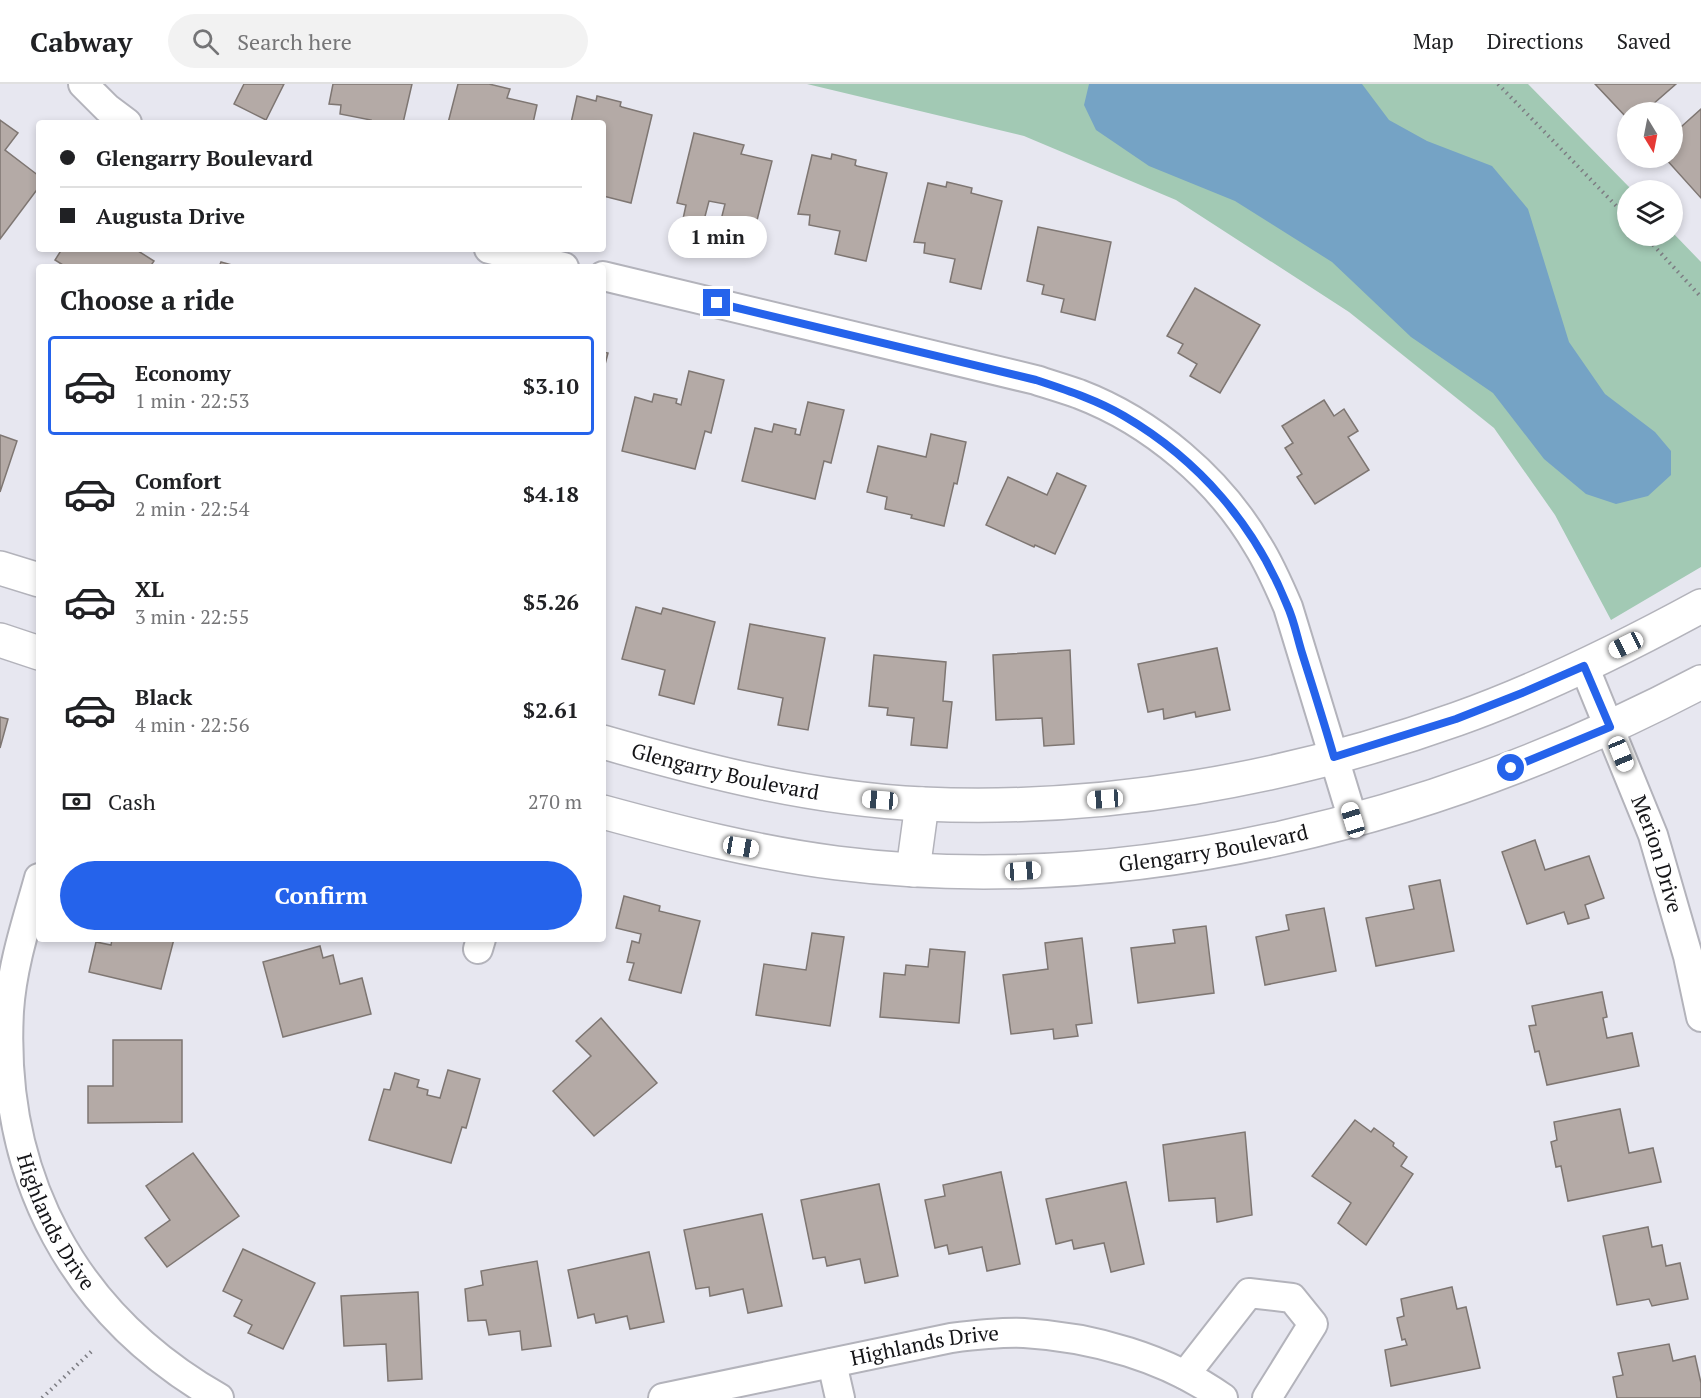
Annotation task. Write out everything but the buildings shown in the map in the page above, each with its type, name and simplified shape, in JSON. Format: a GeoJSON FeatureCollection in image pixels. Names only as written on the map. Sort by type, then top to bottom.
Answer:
{"type":"FeatureCollection","features":[{"type":"Feature","properties":{"kind":"street"},"geometry":{"type":"LineString","coordinates":[[83,84],[123,120]]}},
{"type":"Feature","properties":{"kind":"street"},"geometry":{"type":"LineString","coordinates":[[502,252],[552,264]]}},
{"type":"Feature","properties":{"kind":"street"},"geometry":{"type":"LineString","coordinates":[[606,277],[1036,380],[1091,400],[1123,415],[1162,441],[1198,471],[1230,505],[1274,574],[1288,607],[1353,820]]}},
{"type":"Feature","properties":{"kind":"street"},"geometry":{"type":"LineString","coordinates":[[0,568],[36,579]]}},
{"type":"Feature","properties":{"kind":"street","name":"Glengarry Boulevard"},"geometry":{"type":"LineString","coordinates":[[606,743],[664,760],[765,784],[839,796],[922,804],[1023,805],[1126,798],[1230,781],[1334,757],[1456,719],[1584,666],[1701,606]]}},
{"type":"Feature","properties":{"kind":"street"},"geometry":{"type":"LineString","coordinates":[[0,640],[36,652]]}},
{"type":"Feature","properties":{"kind":"street","name":"Merion Drive"},"geometry":{"type":"LineString","coordinates":[[1584,666],[1653,835],[1688,956],[1701,1017]]}},
{"type":"Feature","properties":{"kind":"street","name":"Glengarry Boulevard"},"geometry":{"type":"LineString","coordinates":[[606,813],[741,847],[836,863],[913,870],[1023,871],[1135,862],[1245,845],[1353,820],[1476,782],[1547,755],[1610,727],[1701,682]]}},
{"type":"Feature","properties":{"kind":"street"},"geometry":{"type":"LineString","coordinates":[[913,870],[922,804]]}},
{"type":"Feature","properties":{"kind":"street","name":"Highlands Drive"},"geometry":{"type":"LineString","coordinates":[[36,889],[16,961],[9,1009],[8,1060],[11,1106],[18,1142],[33,1188],[64,1254],[108,1312],[133,1338],[161,1361],[219,1398]]}},
{"type":"Feature","properties":{"kind":"street"},"geometry":{"type":"LineString","coordinates":[[1185,1376],[1249,1293],[1292,1298],[1313,1323],[1267,1398]]}},
{"type":"Feature","properties":{"kind":"street","name":"Highlands Drive"},"geometry":{"type":"LineString","coordinates":[[663,1398],[951,1338],[1023,1333],[1059,1336],[1106,1346],[1152,1360],[1223,1398]]}},
{"type":"Feature","properties":{"kind":"street"},"geometry":{"type":"LineString","coordinates":[[832,1363],[840,1398]]}},
{"type":"Feature","properties":{"kind":"path"},"geometry":{"type":"LineString","coordinates":[[1498,84],[1617,207]]}},
{"type":"Feature","properties":{"kind":"path"},"geometry":{"type":"LineString","coordinates":[[1654,246],[1701,297]]}},
{"type":"Feature","properties":{"kind":"path"},"geometry":{"type":"LineString","coordinates":[[42,1398],[94,1349]]}},
{"type":"Feature","properties":{"kind":"green space"},"geometry":{"type":"Polygon","coordinates":[[[807,84],[1528,84],[1622,180],[1617,180],[1617,246],[1683,246],[1683,243],[1701,262],[1701,567],[1611,620],[1555,515],[1494,428],[1349,312],[1176,200],[1024,136],[807,84]]]}},
{"type":"Feature","properties":{"kind":"water"},"geometry":{"type":"Polygon","coordinates":[[[1089,84],[1362,84],[1389,120],[1427,141],[1492,166],[1528,209],[1569,342],[1605,394],[1655,432],[1671,451],[1671,475],[1648,496],[1616,504],[1586,494],[1544,459],[1493,393],[1411,337],[1332,262],[1235,201],[1149,166],[1096,130],[1084,105],[1089,84]]]}},
{"type":"Feature","properties":{"kind":"route"},"geometry":{"type":"LineString","coordinates":[[717,303],[1036,380],[1081,395],[1123,415],[1162,441],[1198,471],[1230,505],[1274,574],[1288,607],[1334,757],[1456,719],[1584,666],[1610,727],[1511,768]]}}]}
